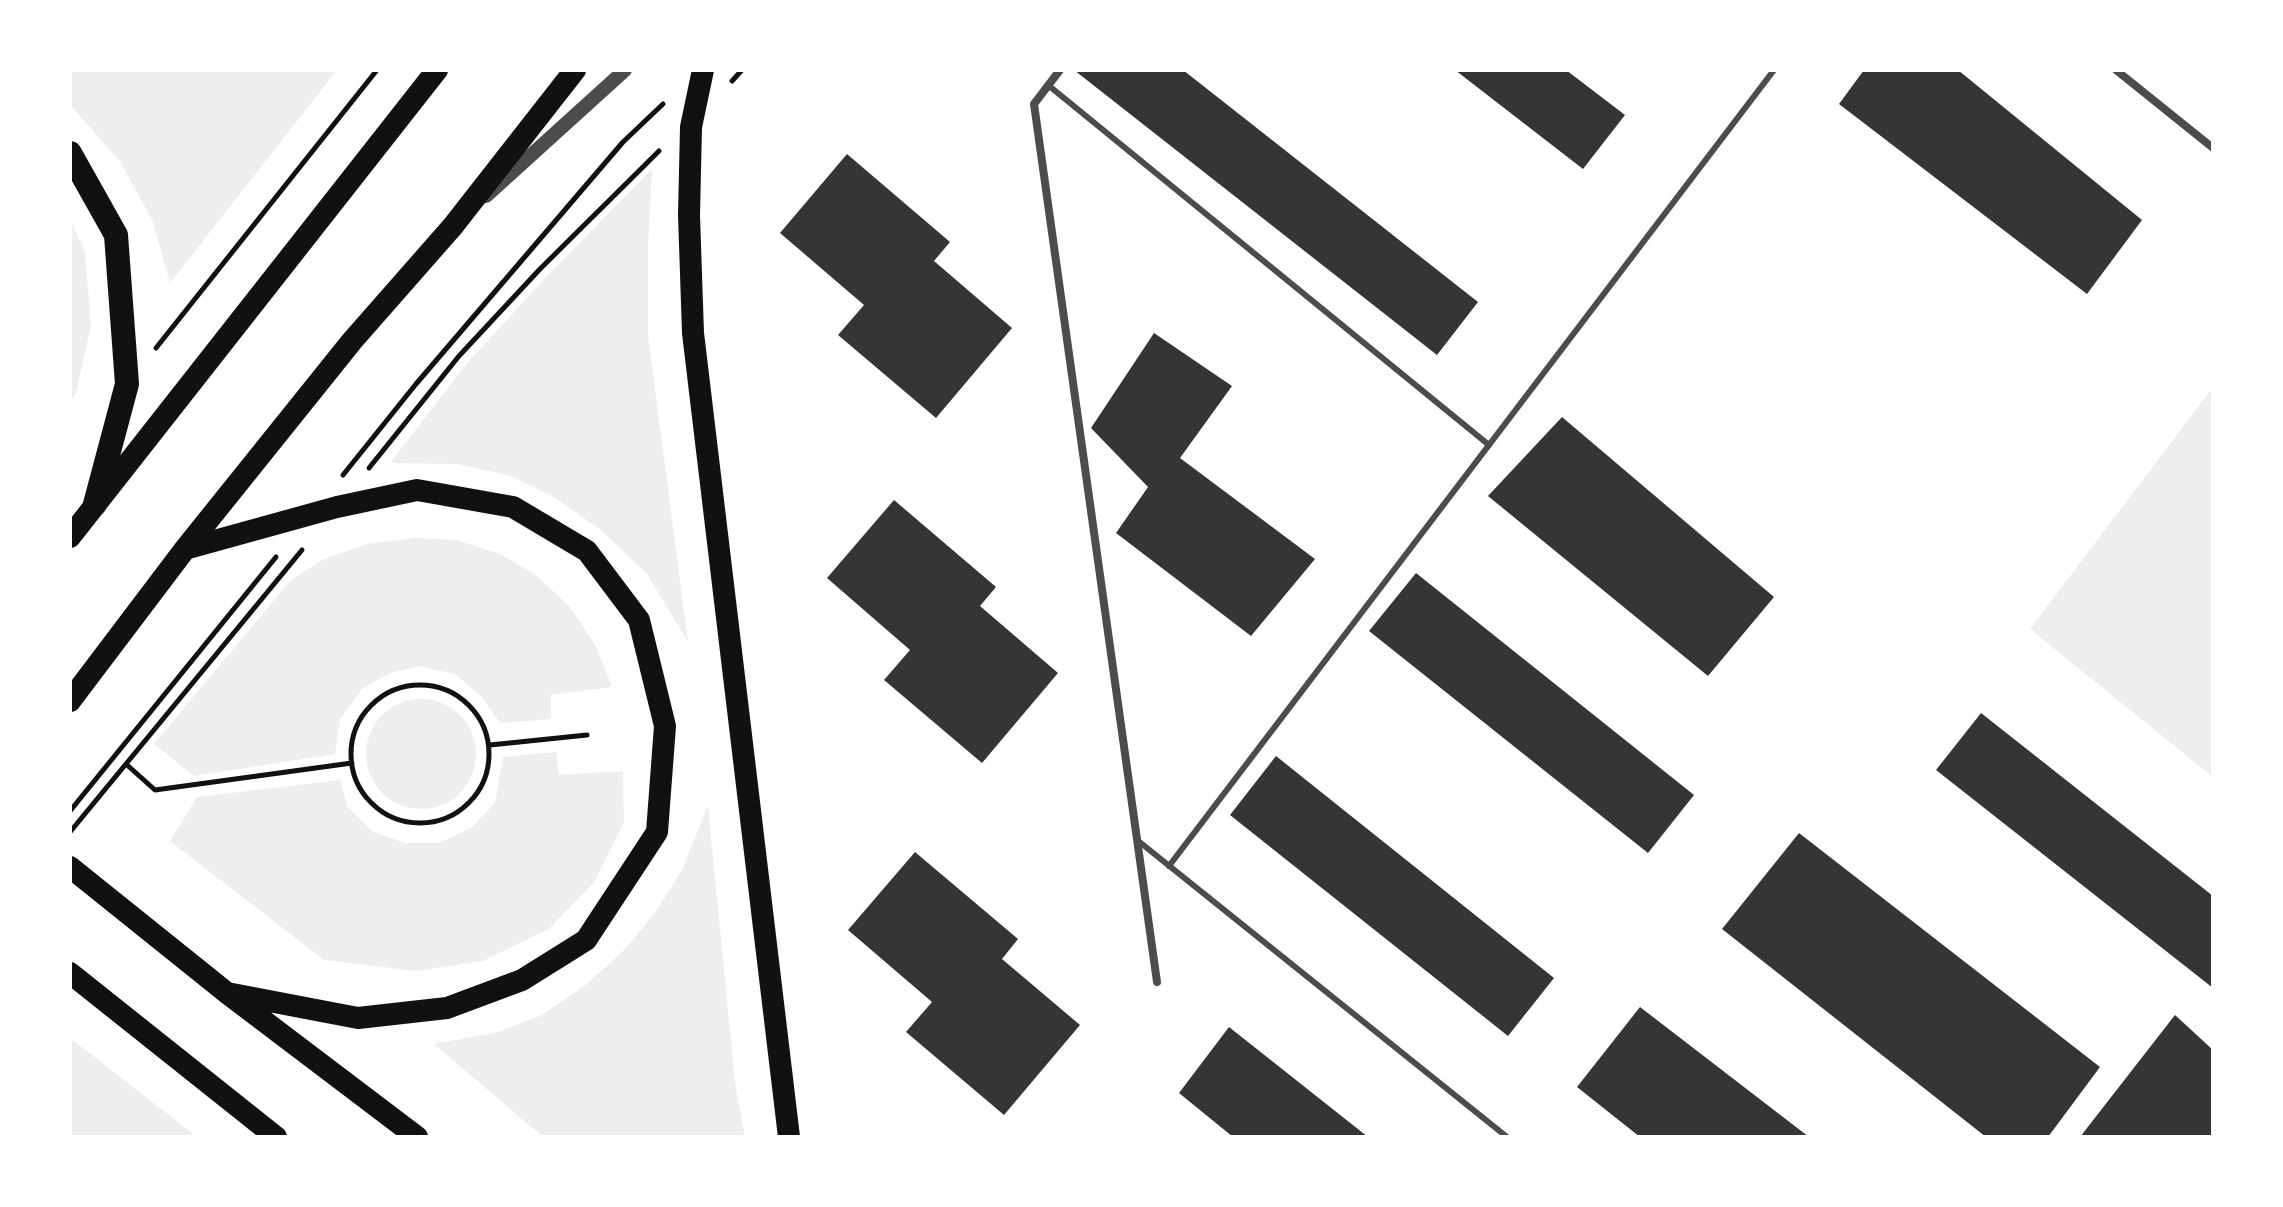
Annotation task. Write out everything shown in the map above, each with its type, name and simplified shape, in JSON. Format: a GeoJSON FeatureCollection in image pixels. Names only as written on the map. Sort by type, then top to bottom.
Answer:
{"type":"FeatureCollection","features":[{"type":"Feature","properties":{"kind":"highway"},"geometry":{"type":"LineString","coordinates":[[70,537],[437,70]]}},
{"type":"Feature","properties":{"kind":"highway"},"geometry":{"type":"LineString","coordinates":[[70,701],[185,549],[352,341],[453,226],[575,70]]}},
{"type":"Feature","properties":{"kind":"highway"},"geometry":{"type":"LineString","coordinates":[[703,70],[691,127],[689,215],[693,333],[789,1137]]}},
{"type":"Feature","properties":{"kind":"highway"},"geometry":{"type":"LineString","coordinates":[[70,153],[116,235],[127,384],[95,504]]}},
{"type":"Feature","properties":{"kind":"highway"},"geometry":{"type":"LineString","coordinates":[[185,549],[337,507],[417,490],[513,507],[587,551],[639,620],[665,726],[657,832],[586,940],[522,980],[447,1008],[358,1018],[227,993]]}},
{"type":"Feature","properties":{"kind":"highway"},"geometry":{"type":"LineString","coordinates":[[70,867],[227,993],[417,1137]]}},
{"type":"Feature","properties":{"kind":"highway"},"geometry":{"type":"LineString","coordinates":[[70,973],[276,1137]]}},
{"type":"Feature","properties":{"kind":"street"},"geometry":{"type":"LineString","coordinates":[[453,226],[625,70]]}},
{"type":"Feature","properties":{"kind":"street"},"geometry":{"type":"LineString","coordinates":[[1060,70],[1034,104],[1157,982]]}},
{"type":"Feature","properties":{"kind":"street"},"geometry":{"type":"LineString","coordinates":[[2116,70],[2213,148]]}},
{"type":"Feature","properties":{"kind":"lane"},"geometry":{"type":"LineString","coordinates":[[1169,866],[1774,70]]}},
{"type":"Feature","properties":{"kind":"lane"},"geometry":{"type":"LineString","coordinates":[[1048,85],[1489,445]]}},
{"type":"Feature","properties":{"kind":"lane"},"geometry":{"type":"LineString","coordinates":[[1137,840],[1507,1137]]}},
{"type":"Feature","properties":{"kind":"path"},"geometry":{"type":"LineString","coordinates":[[127,384],[377,70]]}},
{"type":"Feature","properties":{"kind":"path"},"geometry":{"type":"LineString","coordinates":[[70,832],[459,356],[647,161],[691,127],[742,70]]}},
{"type":"Feature","properties":{"kind":"path"},"geometry":{"type":"LineString","coordinates":[[70,811],[416,384],[623,142],[666,101]]}},
{"type":"Feature","properties":{"kind":"path"},"geometry":{"type":"LineString","coordinates":[[425,684],[457,694],[477,714],[490,745],[486,780],[467,807],[439,822],[412,824],[382,813],[362,793],[352,763],[355,726],[378,698],[407,685],[425,684]]}},
{"type":"Feature","properties":{"kind":"path"},"geometry":{"type":"LineString","coordinates":[[490,745],[587,735]]}},
{"type":"Feature","properties":{"kind":"path"},"geometry":{"type":"LineString","coordinates":[[126,764],[155,790],[352,763]]}},
{"type":"Feature","properties":{"kind":"shaded area"},"geometry":{"type":"Polygon","coordinates":[[[70,70],[337,70],[170,283],[153,222],[120,161],[70,105],[70,70]]]}},
{"type":"Feature","properties":{"kind":"shaded area"},"geometry":{"type":"Polygon","coordinates":[[[652,169],[648,335],[688,642],[647,574],[602,531],[554,497],[511,476],[458,464],[390,463],[468,362],[652,169]]]}},
{"type":"Feature","properties":{"kind":"shaded area"},"geometry":{"type":"Polygon","coordinates":[[[70,220],[85,251],[91,326],[76,393],[70,403],[70,220]]]}},
{"type":"Feature","properties":{"kind":"shaded area"},"geometry":{"type":"Polygon","coordinates":[[[2213,387],[2213,777],[2030,629],[2213,387]]]}},
{"type":"Feature","properties":{"kind":"shaded area"},"geometry":{"type":"Polygon","coordinates":[[[415,538],[456,540],[500,554],[536,575],[570,607],[596,646],[612,687],[551,695],[551,719],[500,723],[481,696],[455,674],[419,666],[390,673],[362,689],[340,719],[335,754],[194,776],[154,744],[291,580],[324,559],[367,544],[415,538]]]}},
{"type":"Feature","properties":{"kind":"shaded area"},"geometry":{"type":"Polygon","coordinates":[[[421,699],[442,703],[460,715],[472,733],[476,754],[472,775],[460,793],[442,805],[421,809],[400,805],[382,793],[370,775],[366,754],[370,733],[382,715],[400,703],[421,699]]]}},
{"type":"Feature","properties":{"kind":"shaded area"},"geometry":{"type":"Polygon","coordinates":[[[556,752],[559,775],[623,771],[624,822],[595,881],[550,928],[483,961],[416,971],[324,960],[170,841],[197,797],[340,780],[348,808],[373,832],[405,843],[439,843],[471,828],[495,803],[503,757],[556,752]]]}},
{"type":"Feature","properties":{"kind":"shaded area"},"geometry":{"type":"Polygon","coordinates":[[[708,805],[735,1083],[745,1137],[543,1137],[434,1044],[498,1032],[542,1015],[587,984],[625,949],[655,913],[682,870],[708,805]]]}},
{"type":"Feature","properties":{"kind":"shaded area"},"geometry":{"type":"Polygon","coordinates":[[[70,1038],[197,1137],[70,1137],[70,1038]]]}},
{"type":"Feature","properties":{"kind":"building"},"geometry":{"type":"Polygon","coordinates":[[[1074,70],[1183,70],[1478,302],[1437,355],[1074,70]]]}},
{"type":"Feature","properties":{"kind":"building"},"geometry":{"type":"Polygon","coordinates":[[[1455,70],[1566,70],[1625,115],[1583,169],[1455,70]]]}},
{"type":"Feature","properties":{"kind":"building"},"geometry":{"type":"Polygon","coordinates":[[[1864,70],[1958,70],[2142,220],[2087,294],[1839,104],[1864,70]]]}},
{"type":"Feature","properties":{"kind":"building"},"geometry":{"type":"Polygon","coordinates":[[[847,154],[950,242],[934,261],[1012,328],[936,418],[838,335],[864,305],[780,233],[847,154]]]}},
{"type":"Feature","properties":{"kind":"building"},"geometry":{"type":"Polygon","coordinates":[[[1154,333],[1232,386],[1180,458],[1315,559],[1251,636],[1116,533],[1148,487],[1091,428],[1154,333]]]}},
{"type":"Feature","properties":{"kind":"building"},"geometry":{"type":"Polygon","coordinates":[[[1562,417],[1774,597],[1708,676],[1488,496],[1562,417]]]}},
{"type":"Feature","properties":{"kind":"building"},"geometry":{"type":"Polygon","coordinates":[[[894,500],[996,587],[980,606],[1058,673],[982,763],[884,680],[910,650],[827,578],[894,500]]]}},
{"type":"Feature","properties":{"kind":"building"},"geometry":{"type":"Polygon","coordinates":[[[1416,573],[1694,795],[1648,853],[1369,631],[1416,573]]]}},
{"type":"Feature","properties":{"kind":"building"},"geometry":{"type":"Polygon","coordinates":[[[1981,713],[2213,896],[2213,988],[1936,770],[1981,713]]]}},
{"type":"Feature","properties":{"kind":"building"},"geometry":{"type":"Polygon","coordinates":[[[1276,756],[1554,978],[1508,1036],[1230,815],[1276,756]]]}},
{"type":"Feature","properties":{"kind":"building"},"geometry":{"type":"Polygon","coordinates":[[[1799,833],[2100,1067],[2048,1137],[1986,1137],[1722,929],[1799,833]]]}},
{"type":"Feature","properties":{"kind":"building"},"geometry":{"type":"Polygon","coordinates":[[[915,852],[1018,939],[1002,959],[1080,1025],[1004,1115],[906,1032],[932,1002],[848,930],[915,852]]]}},
{"type":"Feature","properties":{"kind":"building"},"geometry":{"type":"Polygon","coordinates":[[[1640,1007],[1809,1137],[1640,1137],[1577,1087],[1640,1007]]]}},
{"type":"Feature","properties":{"kind":"building"},"geometry":{"type":"Polygon","coordinates":[[[2175,1015],[2213,1050],[2213,1137],[2080,1137],[2175,1015]]]}},
{"type":"Feature","properties":{"kind":"building"},"geometry":{"type":"Polygon","coordinates":[[[1229,1027],[1368,1137],[1233,1137],[1179,1093],[1229,1027]]]}}]}
